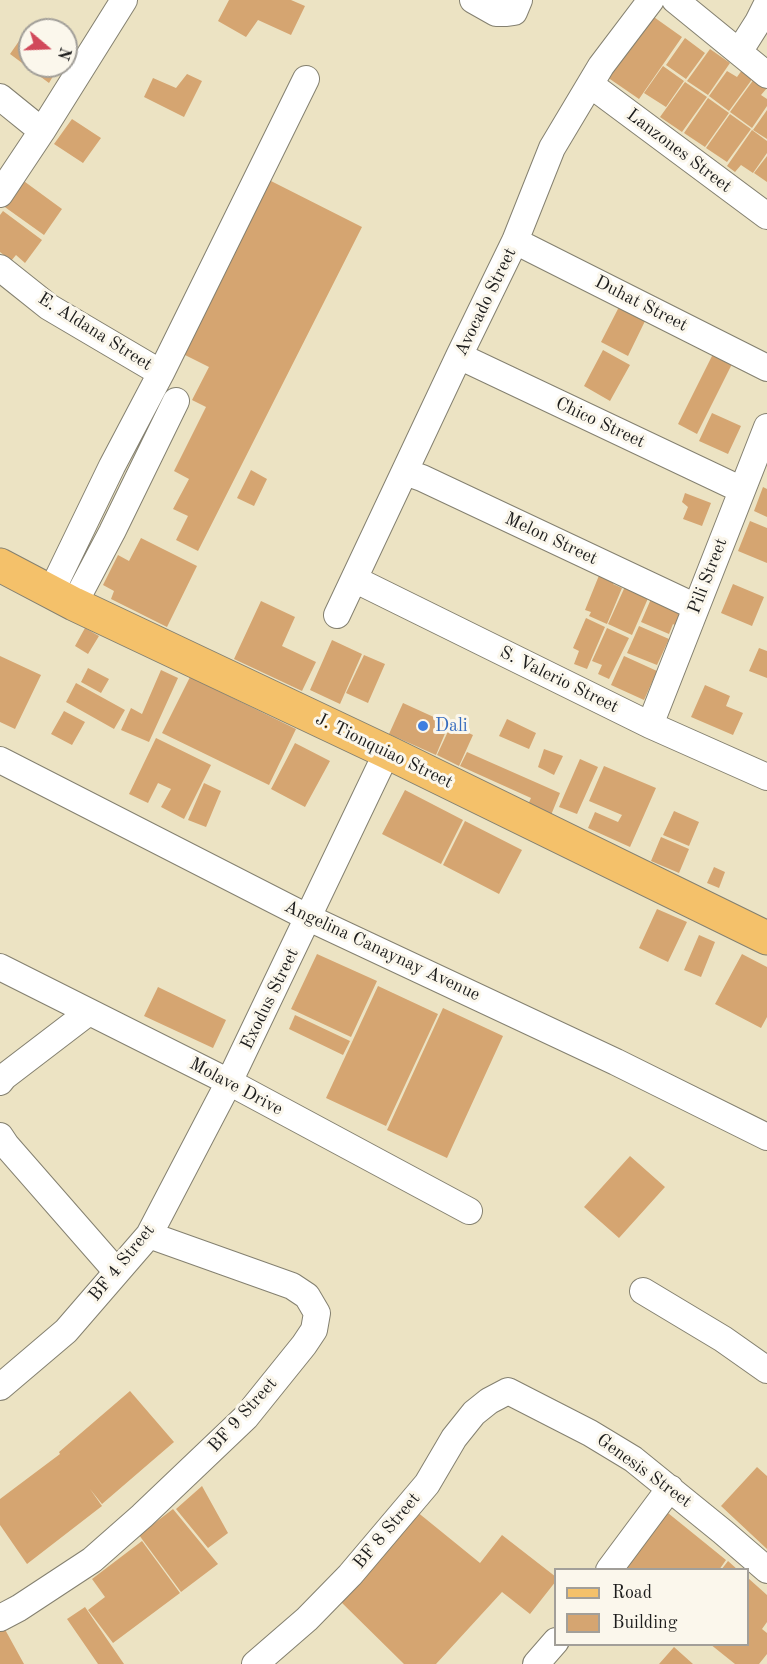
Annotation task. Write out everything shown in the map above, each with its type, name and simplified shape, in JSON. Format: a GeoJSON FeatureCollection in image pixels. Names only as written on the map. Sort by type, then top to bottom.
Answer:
{"type":"FeatureCollection","features":[{"type":"Feature","properties":{"kind":"main road","name":"J. Tionquiao Street"},"geometry":{"type":"LineString","coordinates":[[0,565],[63,598],[387,752],[767,938]]}},
{"type":"Feature","properties":{"kind":"street"},"geometry":{"type":"LineString","coordinates":[[0,194],[124,0]]}},
{"type":"Feature","properties":{"kind":"street"},"geometry":{"type":"LineString","coordinates":[[473,0],[496,13],[513,7]]}},
{"type":"Feature","properties":{"kind":"street","name":"Avocado Street"},"geometry":{"type":"LineString","coordinates":[[337,615],[515,241],[552,148],[602,66],[651,0]]}},
{"type":"Feature","properties":{"kind":"street"},"geometry":{"type":"LineString","coordinates":[[675,0],[767,75]]}},
{"type":"Feature","properties":{"kind":"street"},"geometry":{"type":"LineString","coordinates":[[739,52],[767,3]]}},
{"type":"Feature","properties":{"kind":"street"},"geometry":{"type":"LineString","coordinates":[[63,598],[112,466],[306,79]]}},
{"type":"Feature","properties":{"kind":"street","name":"Lanzones Street"},"geometry":{"type":"LineString","coordinates":[[591,85],[767,216]]}},
{"type":"Feature","properties":{"kind":"street"},"geometry":{"type":"LineString","coordinates":[[0,97],[42,131]]}},
{"type":"Feature","properties":{"kind":"street","name":"Duhat Street"},"geometry":{"type":"LineString","coordinates":[[515,241],[767,368]]}},
{"type":"Feature","properties":{"kind":"street","name":"E. Aldana Street"},"geometry":{"type":"LineString","coordinates":[[0,268],[49,307],[161,372]]}},
{"type":"Feature","properties":{"kind":"street","name":"Chico Street"},"geometry":{"type":"LineString","coordinates":[[459,356],[742,490]]}},
{"type":"Feature","properties":{"kind":"street"},"geometry":{"type":"LineString","coordinates":[[63,598],[112,532],[176,400]]}},
{"type":"Feature","properties":{"kind":"street","name":"Pili Street"},"geometry":{"type":"LineString","coordinates":[[650,725],[767,427]]}},
{"type":"Feature","properties":{"kind":"street","name":"Melon Street"},"geometry":{"type":"LineString","coordinates":[[405,472],[696,608]]}},
{"type":"Feature","properties":{"kind":"street","name":"S. Valerio Street"},"geometry":{"type":"LineString","coordinates":[[354,579],[650,725],[767,777]]}},
{"type":"Feature","properties":{"kind":"street","name":"Exodus Street"},"geometry":{"type":"LineString","coordinates":[[229,1082],[387,752]]}},
{"type":"Feature","properties":{"kind":"street","name":"Angelina Canaynay Avenue"},"geometry":{"type":"LineString","coordinates":[[0,760],[309,918],[616,1062],[767,1137]]}},
{"type":"Feature","properties":{"kind":"street","name":"Molave Drive"},"geometry":{"type":"LineString","coordinates":[[0,967],[229,1082],[469,1211]]}},
{"type":"Feature","properties":{"kind":"street"},"geometry":{"type":"LineString","coordinates":[[0,1082],[89,1012]]}},
{"type":"Feature","properties":{"kind":"street","name":"BF 4 Street"},"geometry":{"type":"LineString","coordinates":[[0,1387],[66,1330],[149,1235],[229,1082]]}},
{"type":"Feature","properties":{"kind":"street"},"geometry":{"type":"LineString","coordinates":[[0,1136],[117,1272]]}},
{"type":"Feature","properties":{"kind":"street","name":"BF 9 Street"},"geometry":{"type":"LineString","coordinates":[[0,1618],[92,1560],[142,1516],[246,1417],[314,1330],[317,1312],[307,1296],[292,1286],[149,1235]]}},
{"type":"Feature","properties":{"kind":"street"},"geometry":{"type":"LineString","coordinates":[[643,1291],[723,1339],[767,1370]]}},
{"type":"Feature","properties":{"kind":"street","name":"Genesis Street"},"geometry":{"type":"LineString","coordinates":[[508,1391],[590,1433],[633,1459],[767,1570]]}},
{"type":"Feature","properties":{"kind":"street","name":"BF 8 Street"},"geometry":{"type":"LineString","coordinates":[[255,1664],[307,1619],[350,1575],[427,1484],[454,1438],[474,1413],[489,1401],[508,1391]]}},
{"type":"Feature","properties":{"kind":"street"},"geometry":{"type":"LineString","coordinates":[[610,1568],[670,1488]]}},
{"type":"Feature","properties":{"kind":"street"},"geometry":{"type":"LineString","coordinates":[[536,1664],[554,1642]]}},
{"type":"Feature","properties":{"kind":"building"},"geometry":{"type":"Polygon","coordinates":[[[229,0],[291,0],[305,6],[291,35],[258,20],[246,37],[218,21],[229,0]]]}},
{"type":"Feature","properties":{"kind":"building"},"geometry":{"type":"Polygon","coordinates":[[[651,15],[682,37],[639,99],[607,77],[651,15]]]}},
{"type":"Feature","properties":{"kind":"building"},"geometry":{"type":"Polygon","coordinates":[[[685,38],[705,53],[686,79],[666,65],[685,38]]]}},
{"type":"Feature","properties":{"kind":"building"},"geometry":{"type":"Polygon","coordinates":[[[18,42],[18,60],[10,54],[18,42]]]}},
{"type":"Feature","properties":{"kind":"building"},"geometry":{"type":"Polygon","coordinates":[[[710,49],[730,63],[708,95],[687,81],[710,49]]]}},
{"type":"Feature","properties":{"kind":"building"},"geometry":{"type":"Polygon","coordinates":[[[663,66],[684,81],[666,107],[644,93],[663,66]]]}},
{"type":"Feature","properties":{"kind":"building"},"geometry":{"type":"Polygon","coordinates":[[[742,70],[753,78],[729,111],[709,96],[727,71],[737,77],[742,70]]]}},
{"type":"Feature","properties":{"kind":"building"},"geometry":{"type":"Polygon","coordinates":[[[187,74],[202,81],[184,117],[144,97],[153,78],[176,88],[187,74]]]}},
{"type":"Feature","properties":{"kind":"building"},"geometry":{"type":"Polygon","coordinates":[[[42,78],[52,78],[49,83],[42,78]]]}},
{"type":"Feature","properties":{"kind":"building"},"geometry":{"type":"Polygon","coordinates":[[[754,79],[767,88],[761,95],[767,99],[767,106],[752,128],[730,112],[754,79]]]}},
{"type":"Feature","properties":{"kind":"building"},"geometry":{"type":"Polygon","coordinates":[[[685,82],[707,97],[682,132],[660,117],[685,82]]]}},
{"type":"Feature","properties":{"kind":"building"},"geometry":{"type":"Polygon","coordinates":[[[708,98],[729,113],[705,147],[684,133],[708,98]]]}},
{"type":"Feature","properties":{"kind":"building"},"geometry":{"type":"Polygon","coordinates":[[[767,110],[767,139],[753,130],[767,110]]]}},
{"type":"Feature","properties":{"kind":"building"},"geometry":{"type":"Polygon","coordinates":[[[730,114],[751,129],[727,162],[706,148],[730,114]]]}},
{"type":"Feature","properties":{"kind":"building"},"geometry":{"type":"Polygon","coordinates":[[[72,119],[101,138],[83,163],[54,144],[72,119]]]}},
{"type":"Feature","properties":{"kind":"building"},"geometry":{"type":"Polygon","coordinates":[[[752,130],[767,141],[767,153],[753,173],[741,165],[735,172],[727,166],[752,130]]]}},
{"type":"Feature","properties":{"kind":"building"},"geometry":{"type":"Polygon","coordinates":[[[767,156],[767,182],[754,173],[767,156]]]}},
{"type":"Feature","properties":{"kind":"building"},"geometry":{"type":"Polygon","coordinates":[[[21,179],[62,209],[44,235],[2,205],[21,179]]]}},
{"type":"Feature","properties":{"kind":"building"},"geometry":{"type":"Polygon","coordinates":[[[269,180],[362,227],[198,551],[176,540],[188,516],[173,509],[189,479],[174,471],[206,407],[192,400],[209,367],[181,353],[269,180]]]}},
{"type":"Feature","properties":{"kind":"building"},"geometry":{"type":"Polygon","coordinates":[[[3,211],[42,240],[25,263],[16,255],[11,261],[0,252],[0,215],[3,211]]]}},
{"type":"Feature","properties":{"kind":"building"},"geometry":{"type":"Polygon","coordinates":[[[620,305],[646,319],[628,356],[601,342],[620,305]]]}},
{"type":"Feature","properties":{"kind":"building"},"geometry":{"type":"Polygon","coordinates":[[[603,350],[630,365],[610,401],[584,386],[603,350]]]}},
{"type":"Feature","properties":{"kind":"building"},"geometry":{"type":"Polygon","coordinates":[[[714,352],[733,362],[697,434],[678,424],[714,352]]]}},
{"type":"Feature","properties":{"kind":"building"},"geometry":{"type":"Polygon","coordinates":[[[712,413],[741,426],[728,454],[699,441],[712,413]]]}},
{"type":"Feature","properties":{"kind":"building"},"geometry":{"type":"Polygon","coordinates":[[[251,470],[267,479],[254,506],[237,498],[251,470]]]}},
{"type":"Feature","properties":{"kind":"building"},"geometry":{"type":"Polygon","coordinates":[[[763,487],[767,489],[767,517],[754,511],[763,487]]]}},
{"type":"Feature","properties":{"kind":"building"},"geometry":{"type":"Polygon","coordinates":[[[685,493],[711,503],[702,526],[683,519],[688,507],[682,502],[685,493]]]}},
{"type":"Feature","properties":{"kind":"building"},"geometry":{"type":"Polygon","coordinates":[[[750,521],[767,528],[767,563],[738,551],[750,521]]]}},
{"type":"Feature","properties":{"kind":"building"},"geometry":{"type":"Polygon","coordinates":[[[141,538],[197,566],[167,627],[111,599],[114,591],[103,585],[118,555],[129,561],[141,538]]]}},
{"type":"Feature","properties":{"kind":"building"},"geometry":{"type":"Polygon","coordinates":[[[600,573],[615,579],[613,584],[622,588],[607,624],[589,616],[591,612],[585,610],[600,573]]]}},
{"type":"Feature","properties":{"kind":"building"},"geometry":{"type":"Polygon","coordinates":[[[628,580],[649,596],[632,635],[608,624],[628,580]]]}},
{"type":"Feature","properties":{"kind":"building"},"geometry":{"type":"Polygon","coordinates":[[[733,584],[764,597],[752,626],[721,613],[733,584]]]}},
{"type":"Feature","properties":{"kind":"building"},"geometry":{"type":"Polygon","coordinates":[[[654,592],[686,606],[678,627],[673,624],[669,634],[641,622],[654,592]]]}},
{"type":"Feature","properties":{"kind":"building"},"geometry":{"type":"Polygon","coordinates":[[[261,601],[295,617],[282,646],[316,662],[302,691],[234,659],[261,601]]]}},
{"type":"Feature","properties":{"kind":"building"},"geometry":{"type":"Polygon","coordinates":[[[586,618],[605,627],[587,669],[574,664],[579,651],[573,648],[586,618]]]}},
{"type":"Feature","properties":{"kind":"building"},"geometry":{"type":"Polygon","coordinates":[[[639,626],[669,639],[657,665],[627,653],[639,626]]]}},
{"type":"Feature","properties":{"kind":"building"},"geometry":{"type":"Polygon","coordinates":[[[85,628],[99,636],[88,654],[75,646],[85,628]]]}},
{"type":"Feature","properties":{"kind":"building"},"geometry":{"type":"Polygon","coordinates":[[[607,628],[629,638],[609,679],[598,674],[602,665],[592,661],[607,628]]]}},
{"type":"Feature","properties":{"kind":"building"},"geometry":{"type":"Polygon","coordinates":[[[332,640],[362,654],[340,704],[310,690],[332,640]]]}},
{"type":"Feature","properties":{"kind":"building"},"geometry":{"type":"Polygon","coordinates":[[[759,648],[767,651],[767,678],[749,671],[759,648]]]}},
{"type":"Feature","properties":{"kind":"building"},"geometry":{"type":"Polygon","coordinates":[[[364,655],[385,664],[368,703],[346,693],[364,655]]]}},
{"type":"Feature","properties":{"kind":"building"},"geometry":{"type":"Polygon","coordinates":[[[0,656],[41,675],[15,729],[0,722],[0,656]]]}},
{"type":"Feature","properties":{"kind":"building"},"geometry":{"type":"Polygon","coordinates":[[[624,656],[657,671],[644,700],[611,685],[624,656]]]}},
{"type":"Feature","properties":{"kind":"building"},"geometry":{"type":"Polygon","coordinates":[[[88,668],[109,679],[101,693],[81,682],[88,668]]]}},
{"type":"Feature","properties":{"kind":"building"},"geometry":{"type":"Polygon","coordinates":[[[161,670],[178,678],[149,742],[121,730],[131,708],[142,714],[161,670]]]}},
{"type":"Feature","properties":{"kind":"building"},"geometry":{"type":"Polygon","coordinates":[[[190,677],[296,729],[269,785],[162,733],[190,677]]]}},
{"type":"Feature","properties":{"kind":"building"},"geometry":{"type":"Polygon","coordinates":[[[76,683],[125,710],[114,729],[66,702],[76,683]]]}},
{"type":"Feature","properties":{"kind":"building"},"geometry":{"type":"Polygon","coordinates":[[[705,685],[730,696],[726,706],[743,713],[733,735],[691,717],[705,685]]]}},
{"type":"Feature","properties":{"kind":"building"},"geometry":{"type":"Polygon","coordinates":[[[403,703],[449,724],[436,755],[389,734],[403,703]]]}},
{"type":"Feature","properties":{"kind":"building"},"geometry":{"type":"Polygon","coordinates":[[[64,711],[85,722],[72,745],[51,734],[64,711]]]}},
{"type":"Feature","properties":{"kind":"building"},"geometry":{"type":"Polygon","coordinates":[[[507,719],[536,733],[529,749],[499,736],[507,719]]]}},
{"type":"Feature","properties":{"kind":"building"},"geometry":{"type":"Polygon","coordinates":[[[451,725],[473,735],[459,766],[437,755],[451,725]]]}},
{"type":"Feature","properties":{"kind":"building"},"geometry":{"type":"Polygon","coordinates":[[[156,738],[211,765],[184,819],[161,807],[171,789],[158,783],[148,803],[129,794],[156,738]]]}},
{"type":"Feature","properties":{"kind":"building"},"geometry":{"type":"Polygon","coordinates":[[[295,743],[330,761],[305,807],[271,789],[295,743]]]}},
{"type":"Feature","properties":{"kind":"building"},"geometry":{"type":"Polygon","coordinates":[[[544,749],[563,756],[554,775],[538,767],[544,749]]]}},
{"type":"Feature","properties":{"kind":"building"},"geometry":{"type":"Polygon","coordinates":[[[467,752],[560,793],[549,820],[526,809],[531,798],[460,766],[467,752]]]}},
{"type":"Feature","properties":{"kind":"building"},"geometry":{"type":"Polygon","coordinates":[[[580,759],[598,767],[577,814],[559,807],[580,759]]]}},
{"type":"Feature","properties":{"kind":"building"},"geometry":{"type":"Polygon","coordinates":[[[604,766],[656,788],[630,847],[588,828],[595,812],[618,822],[622,815],[589,801],[604,766]]]}},
{"type":"Feature","properties":{"kind":"building"},"geometry":{"type":"Polygon","coordinates":[[[204,783],[221,791],[206,827],[188,820],[204,783]]]}},
{"type":"Feature","properties":{"kind":"building"},"geometry":{"type":"Polygon","coordinates":[[[405,790],[463,820],[441,864],[382,834],[405,790]]]}},
{"type":"Feature","properties":{"kind":"building"},"geometry":{"type":"Polygon","coordinates":[[[674,811],[699,822],[689,846],[663,835],[674,811]]]}},
{"type":"Feature","properties":{"kind":"building"},"geometry":{"type":"Polygon","coordinates":[[[465,821],[522,850],[499,894],[443,865],[465,821]]]}},
{"type":"Feature","properties":{"kind":"building"},"geometry":{"type":"Polygon","coordinates":[[[661,837],[689,849],[679,873],[651,861],[661,837]]]}},
{"type":"Feature","properties":{"kind":"building"},"geometry":{"type":"Polygon","coordinates":[[[714,867],[725,872],[719,888],[707,883],[714,867]]]}},
{"type":"Feature","properties":{"kind":"building"},"geometry":{"type":"Polygon","coordinates":[[[657,909],[687,922],[668,962],[639,948],[657,909]]]}},
{"type":"Feature","properties":{"kind":"building"},"geometry":{"type":"Polygon","coordinates":[[[699,935],[715,942],[701,977],[684,970],[699,935]]]}},
{"type":"Feature","properties":{"kind":"building"},"geometry":{"type":"Polygon","coordinates":[[[317,954],[377,981],[351,1037],[291,1009],[317,954]]]}},
{"type":"Feature","properties":{"kind":"building"},"geometry":{"type":"Polygon","coordinates":[[[742,954],[767,967],[767,1017],[761,1028],[715,1004],[742,954]]]}},
{"type":"Feature","properties":{"kind":"building"},"geometry":{"type":"Polygon","coordinates":[[[378,986],[438,1014],[386,1126],[326,1098],[378,986]]]}},
{"type":"Feature","properties":{"kind":"building"},"geometry":{"type":"Polygon","coordinates":[[[158,987],[226,1020],[213,1048],[144,1016],[158,987]]]}},
{"type":"Feature","properties":{"kind":"building"},"geometry":{"type":"Polygon","coordinates":[[[443,1008],[503,1036],[447,1158],[387,1130],[443,1008]]]}},
{"type":"Feature","properties":{"kind":"building"},"geometry":{"type":"Polygon","coordinates":[[[295,1015],[350,1041],[343,1055],[289,1029],[295,1015]]]}},
{"type":"Feature","properties":{"kind":"building"},"geometry":{"type":"Polygon","coordinates":[[[630,1156],[665,1187],[619,1238],[584,1207],[630,1156]]]}},
{"type":"Feature","properties":{"kind":"building"},"geometry":{"type":"Polygon","coordinates":[[[130,1391],[174,1442],[102,1504],[90,1489],[102,1506],[27,1564],[0,1525],[0,1499],[60,1454],[59,1452],[130,1391]]]}},
{"type":"Feature","properties":{"kind":"building"},"geometry":{"type":"Polygon","coordinates":[[[757,1467],[767,1476],[767,1549],[721,1506],[757,1467]]]}},
{"type":"Feature","properties":{"kind":"building"},"geometry":{"type":"Polygon","coordinates":[[[202,1486],[228,1533],[208,1548],[176,1509],[202,1486]]]}},
{"type":"Feature","properties":{"kind":"building"},"geometry":{"type":"Polygon","coordinates":[[[173,1509],[218,1564],[181,1592],[139,1535],[173,1509]]]}},
{"type":"Feature","properties":{"kind":"building"},"geometry":{"type":"Polygon","coordinates":[[[416,1511],[480,1563],[502,1535],[554,1575],[554,1584],[530,1614],[502,1592],[436,1664],[404,1664],[338,1599],[416,1511]]]}},
{"type":"Feature","properties":{"kind":"building"},"geometry":{"type":"Polygon","coordinates":[[[668,1513],[726,1560],[720,1568],[620,1568],[668,1513]]]}},
{"type":"Feature","properties":{"kind":"building"},"geometry":{"type":"Polygon","coordinates":[[[142,1541],[180,1593],[113,1643],[88,1610],[105,1597],[92,1579],[142,1541]]]}},
{"type":"Feature","properties":{"kind":"building"},"geometry":{"type":"Polygon","coordinates":[[[728,1561],[736,1568],[723,1568],[728,1561]]]}},
{"type":"Feature","properties":{"kind":"building"},"geometry":{"type":"Polygon","coordinates":[[[749,1579],[767,1595],[767,1622],[762,1629],[767,1633],[767,1654],[759,1664],[735,1664],[712,1646],[749,1646],[749,1579]]]}},
{"type":"Feature","properties":{"kind":"building"},"geometry":{"type":"Polygon","coordinates":[[[85,1607],[124,1664],[98,1664],[67,1619],[85,1607]]]}},
{"type":"Feature","properties":{"kind":"building"},"geometry":{"type":"Polygon","coordinates":[[[2,1624],[24,1664],[0,1664],[0,1625],[2,1624]]]}},
{"type":"Feature","properties":{"kind":"building"},"geometry":{"type":"Polygon","coordinates":[[[674,1647],[693,1664],[659,1664],[674,1647]]]}},
{"type":"Feature","properties":{"kind":"place","name":"Dali"},"geometry":{"type":"Point","coordinates":[423,726]}}]}
